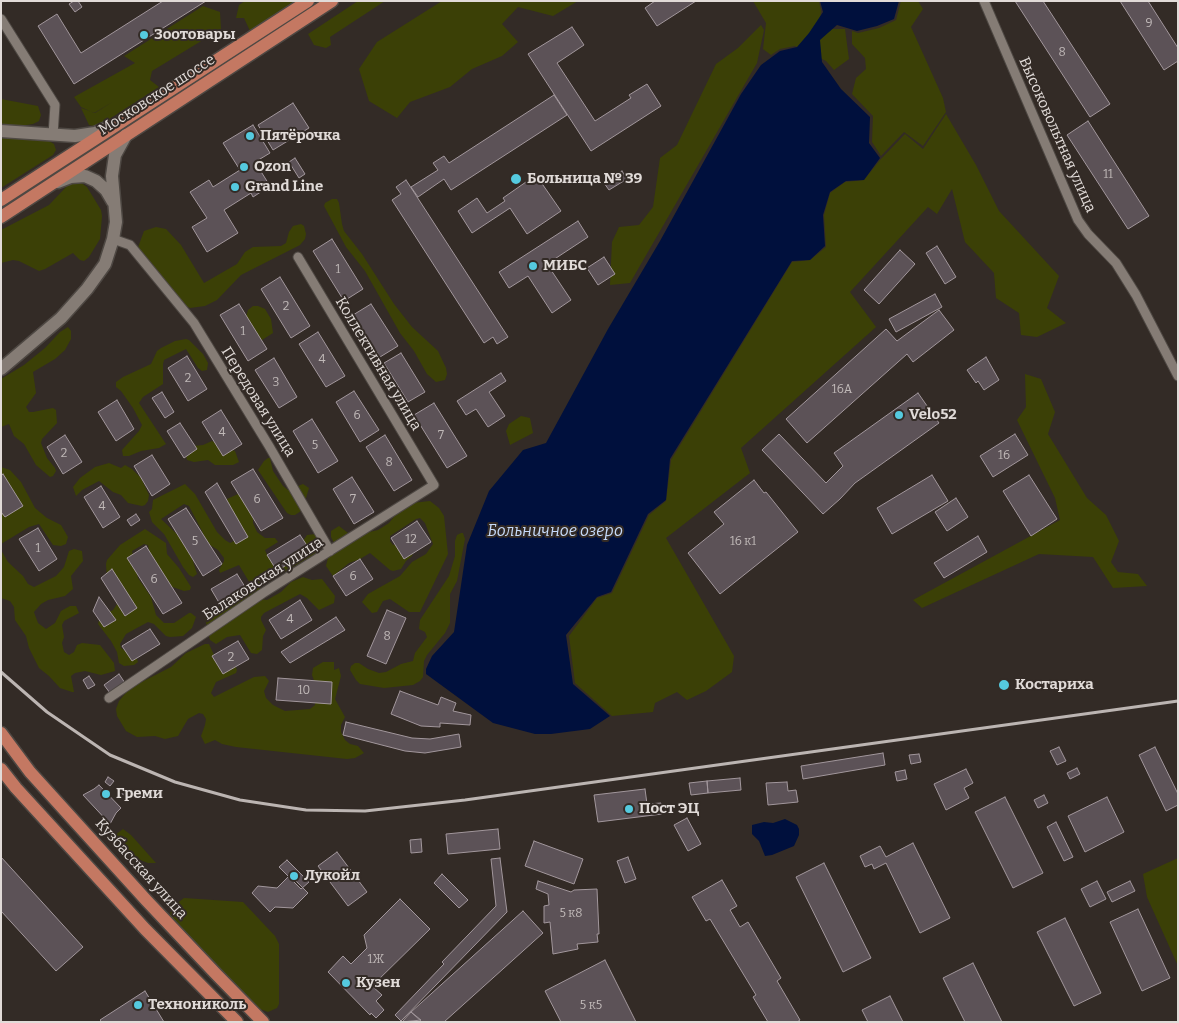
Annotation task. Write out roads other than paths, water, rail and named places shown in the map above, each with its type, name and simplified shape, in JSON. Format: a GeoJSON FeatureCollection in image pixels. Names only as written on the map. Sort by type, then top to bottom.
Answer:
{"type":"FeatureCollection","features":[{"type":"Feature","properties":{"kind":"main road","name":"Московское шоссе"},"geometry":{"type":"LineString","coordinates":[[1,200],[308,1]]}},
{"type":"Feature","properties":{"kind":"main road","name":"Московское шоссе"},"geometry":{"type":"LineString","coordinates":[[1,217],[332,1]]}},
{"type":"Feature","properties":{"kind":"main road"},"geometry":{"type":"LineString","coordinates":[[1,131],[75,136],[95,133],[118,124]]}},
{"type":"Feature","properties":{"kind":"main road"},"geometry":{"type":"LineString","coordinates":[[1,369],[61,318],[87,289],[105,264],[116,222],[112,176],[115,155],[126,135]]}},
{"type":"Feature","properties":{"kind":"main road"},"geometry":{"type":"LineString","coordinates":[[46,187],[72,177],[85,176],[96,181],[106,190],[115,207]]}},
{"type":"Feature","properties":{"kind":"main road","name":"Кузбасская улица"},"geometry":{"type":"LineString","coordinates":[[1,733],[30,772],[140,893],[264,1022]]}},
{"type":"Feature","properties":{"kind":"main road"},"geometry":{"type":"LineString","coordinates":[[1,769],[16,788],[145,929],[237,1022]]}},
{"type":"Feature","properties":{"kind":"street","name":"Высоковольтная улица"},"geometry":{"type":"LineString","coordinates":[[984,1],[1078,220],[1088,234],[1116,263],[1136,294],[1178,376]]}},
{"type":"Feature","properties":{"kind":"street"},"geometry":{"type":"LineString","coordinates":[[1,19],[55,105],[53,135]]}},
{"type":"Feature","properties":{"kind":"street","name":"Передовая улица"},"geometry":{"type":"LineString","coordinates":[[113,239],[130,246],[194,323],[330,551]]}},
{"type":"Feature","properties":{"kind":"street","name":"Коллективная улица"},"geometry":{"type":"LineString","coordinates":[[298,257],[434,485]]}},
{"type":"Feature","properties":{"kind":"street","name":"Балаковская улица"},"geometry":{"type":"LineString","coordinates":[[109,698],[313,560],[434,485]]}},
{"type":"Feature","properties":{"kind":"water","name":"Больничное озеро"},"geometry":{"type":"Polygon","coordinates":[[[820,1],[899,1],[894,19],[857,31],[837,25],[820,40],[822,62],[841,89],[870,117],[869,143],[880,158],[864,180],[846,181],[830,192],[823,215],[825,246],[810,260],[792,261],[670,459],[666,500],[648,514],[611,592],[597,597],[566,635],[573,684],[610,716],[590,729],[551,734],[535,734],[493,723],[426,674],[426,669],[432,656],[454,632],[467,545],[489,491],[523,450],[546,443],[741,94],[761,65],[780,51],[797,47],[809,33],[823,12],[820,1]]]}},
{"type":"Feature","properties":{"kind":"water"},"geometry":{"type":"Polygon","coordinates":[[[785,819],[797,825],[799,829],[799,835],[794,846],[765,856],[759,841],[752,834],[752,825],[764,822],[773,823],[785,819]]]}},
{"type":"Feature","properties":{"kind":"railway"},"geometry":{"type":"LineString","coordinates":[[1,672],[47,712],[110,755],[175,782],[240,800],[306,810],[365,811],[465,800],[1178,701]]}},
{"type":"Feature","properties":{"kind":"place","name":"Зоотовары"},"geometry":{"type":"Point","coordinates":[144,35]}},
{"type":"Feature","properties":{"kind":"place","name":"Пятёрочка"},"geometry":{"type":"Point","coordinates":[250,136]}},
{"type":"Feature","properties":{"kind":"place","name":"Ozon"},"geometry":{"type":"Point","coordinates":[244,167]}},
{"type":"Feature","properties":{"kind":"place","name":"Больница № 39"},"geometry":{"type":"Point","coordinates":[516,179]}},
{"type":"Feature","properties":{"kind":"place","name":"Grand Line"},"geometry":{"type":"Point","coordinates":[235,187]}},
{"type":"Feature","properties":{"kind":"place","name":"МИБС"},"geometry":{"type":"Point","coordinates":[533,266]}},
{"type":"Feature","properties":{"kind":"place","name":"Velo52"},"geometry":{"type":"Point","coordinates":[899,415]}},
{"type":"Feature","properties":{"kind":"place","name":"Костариха"},"geometry":{"type":"Point","coordinates":[1004,685]}},
{"type":"Feature","properties":{"kind":"place","name":"Греми"},"geometry":{"type":"Point","coordinates":[106,794]}},
{"type":"Feature","properties":{"kind":"place","name":"Пост ЭЦ"},"geometry":{"type":"Point","coordinates":[629,809]}},
{"type":"Feature","properties":{"kind":"place","name":"Лукойл"},"geometry":{"type":"Point","coordinates":[294,876]}},
{"type":"Feature","properties":{"kind":"place","name":"Кузен"},"geometry":{"type":"Point","coordinates":[346,983]}},
{"type":"Feature","properties":{"kind":"place","name":"Технониколь"},"geometry":{"type":"Point","coordinates":[138,1005]}}]}
